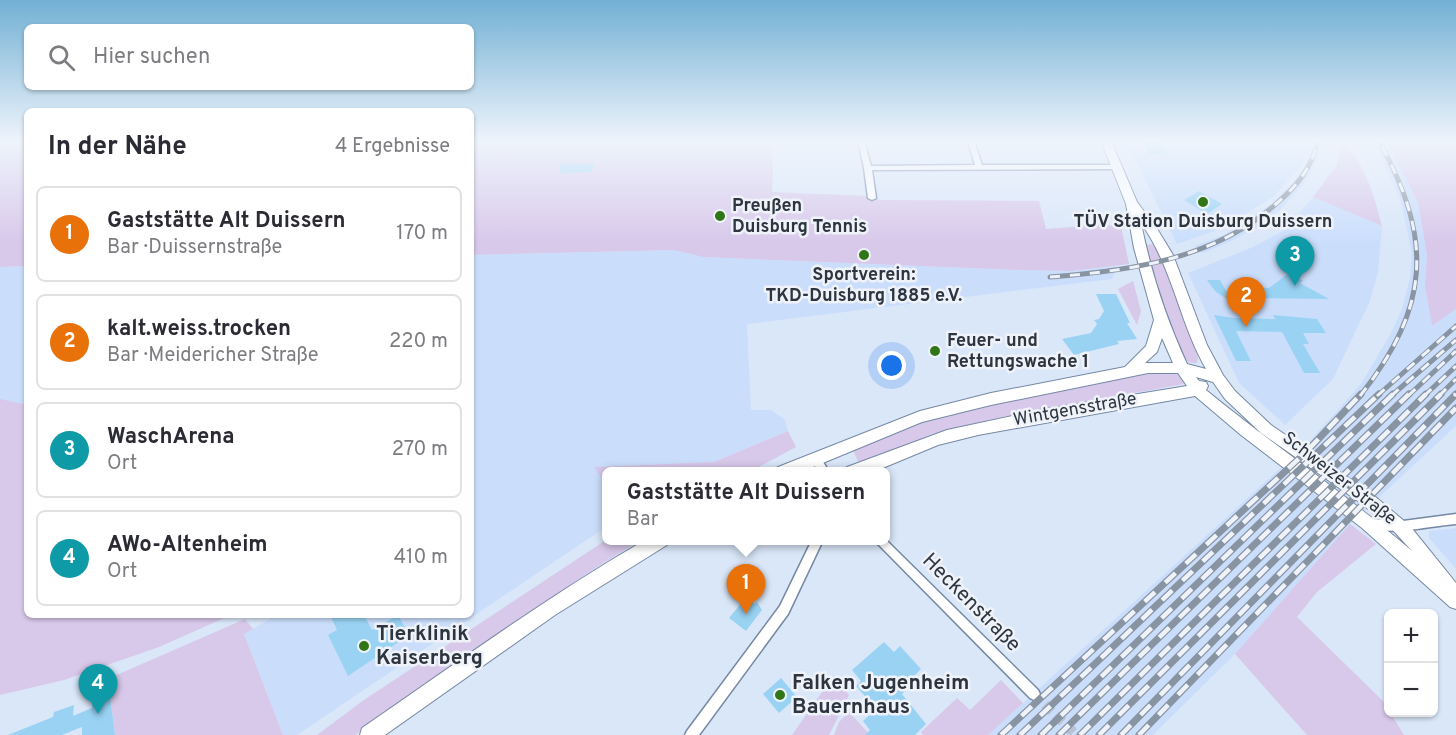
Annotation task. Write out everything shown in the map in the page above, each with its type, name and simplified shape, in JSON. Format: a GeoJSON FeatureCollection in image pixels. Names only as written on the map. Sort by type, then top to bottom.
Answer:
{"type":"FeatureCollection","features":[{"type":"Feature","properties":{"kind":"main road"},"geometry":{"type":"LineString","coordinates":[[1120,175],[1132,204]]}},
{"type":"Feature","properties":{"kind":"main road","name":"Schweizer Straße"},"geometry":{"type":"LineString","coordinates":[[1132,204],[1140,248],[1160,320],[1182,369],[1197,390],[1246,432],[1368,523],[1456,599]]}},
{"type":"Feature","properties":{"kind":"main road","name":"Schweizer Straße"},"geometry":{"type":"LineString","coordinates":[[1132,204],[1151,228],[1167,255],[1197,338],[1215,377],[1232,397],[1279,438],[1371,503],[1400,527],[1433,564],[1456,599]]}},
{"type":"Feature","properties":{"kind":"main road","name":"Wintgensstraße"},"geometry":{"type":"LineString","coordinates":[[1130,370],[1152,348],[1160,320]]}},
{"type":"Feature","properties":{"kind":"main road","name":"Wintgensstraße"},"geometry":{"type":"LineString","coordinates":[[820,465],[920,417],[991,399],[1130,370],[1162,367],[1215,377]]}},
{"type":"Feature","properties":{"kind":"main road","name":"Wintgensstraße"},"geometry":{"type":"LineString","coordinates":[[882,466],[938,439],[1052,412],[1197,390],[1215,377]]}},
{"type":"Feature","properties":{"kind":"main road"},"geometry":{"type":"LineString","coordinates":[[369,735],[571,594],[653,545]]}},
{"type":"Feature","properties":{"kind":"street"},"geometry":{"type":"LineString","coordinates":[[869,175],[872,198]]}},
{"type":"Feature","properties":{"kind":"street"},"geometry":{"type":"LineString","coordinates":[[1368,523],[1400,527],[1419,522],[1456,519]]}},
{"type":"Feature","properties":{"kind":"street"},"geometry":{"type":"LineString","coordinates":[[1400,527],[1400,550]]}},
{"type":"Feature","properties":{"kind":"street"},"geometry":{"type":"LineString","coordinates":[[691,735],[779,618],[798,586],[816,545]]}},
{"type":"Feature","properties":{"kind":"street","name":"Heckenstraße"},"geometry":{"type":"LineString","coordinates":[[884,545],[1034,694]]}},
{"type":"Feature","properties":{"kind":"shaded area"},"geometry":{"type":"Polygon","coordinates":[[[0,175],[24,175],[24,266],[0,267],[0,175]]]}},
{"type":"Feature","properties":{"kind":"shaded area"},"geometry":{"type":"Polygon","coordinates":[[[474,175],[773,175],[772,192],[869,196],[880,200],[1039,201],[1046,229],[1097,225],[1121,226],[1129,264],[1072,271],[1020,270],[703,257],[674,250],[474,255],[474,175]]]}},
{"type":"Feature","properties":{"kind":"shaded area"},"geometry":{"type":"Polygon","coordinates":[[[1143,175],[1293,175],[1274,196],[1223,228],[1177,244],[1143,175]]]}},
{"type":"Feature","properties":{"kind":"shaded area"},"geometry":{"type":"Polygon","coordinates":[[[1298,175],[1308,175],[1281,209],[1255,228],[1203,253],[1195,246],[1224,235],[1271,204],[1298,175]]]}},
{"type":"Feature","properties":{"kind":"shaded area"},"geometry":{"type":"Polygon","coordinates":[[[1329,175],[1365,175],[1382,226],[1313,197],[1329,175]]]}},
{"type":"Feature","properties":{"kind":"shaded area"},"geometry":{"type":"Polygon","coordinates":[[[1389,175],[1404,175],[1418,203],[1427,255],[1425,286],[1432,326],[1456,309],[1456,426],[1350,524],[1235,654],[1153,735],[988,735],[1309,442],[1361,384],[1391,333],[1402,309],[1410,278],[1412,253],[1400,199],[1389,175]]]}},
{"type":"Feature","properties":{"kind":"shaded area"},"geometry":{"type":"Polygon","coordinates":[[[1404,175],[1456,175],[1456,309],[1432,326],[1425,286],[1427,255],[1418,203],[1404,175]]]}},
{"type":"Feature","properties":{"kind":"shaded area"},"geometry":{"type":"Polygon","coordinates":[[[1313,197],[1382,226],[1378,272],[1370,301],[1333,379],[1285,425],[1239,383],[1188,273],[1253,247],[1286,229],[1313,197]]]}},
{"type":"Feature","properties":{"kind":"shaded area"},"geometry":{"type":"Polygon","coordinates":[[[1155,244],[1198,356],[1197,363],[1184,359],[1173,338],[1145,245],[1155,244]]]}},
{"type":"Feature","properties":{"kind":"shaded area"},"geometry":{"type":"Polygon","coordinates":[[[674,250],[703,257],[1020,270],[1072,271],[1117,266],[1112,279],[747,324],[751,410],[771,410],[785,420],[788,431],[714,462],[595,467],[602,478],[602,530],[474,616],[474,255],[674,250]]]}},
{"type":"Feature","properties":{"kind":"shaded area"},"geometry":{"type":"Polygon","coordinates":[[[24,266],[24,444],[0,437],[0,267],[24,266]]]}},
{"type":"Feature","properties":{"kind":"shaded area"},"geometry":{"type":"Polygon","coordinates":[[[1133,281],[1141,311],[1137,325],[1118,289],[1133,281]]]}},
{"type":"Feature","properties":{"kind":"shaded area"},"geometry":{"type":"Polygon","coordinates":[[[1169,372],[1180,375],[1184,384],[1001,417],[932,434],[860,466],[853,450],[925,421],[978,407],[1139,375],[1169,372]]]}},
{"type":"Feature","properties":{"kind":"shaded area"},"geometry":{"type":"Polygon","coordinates":[[[0,399],[24,404],[24,618],[224,618],[159,647],[64,680],[0,695],[0,399]]]}},
{"type":"Feature","properties":{"kind":"shaded area"},"geometry":{"type":"Polygon","coordinates":[[[788,431],[796,447],[758,467],[602,467],[602,479],[594,467],[714,462],[788,431]]]}},
{"type":"Feature","properties":{"kind":"shaded area"},"geometry":{"type":"Polygon","coordinates":[[[1350,524],[1376,544],[1317,592],[1297,617],[1383,701],[1384,717],[1393,717],[1404,735],[1307,735],[1235,654],[1350,524]]]}},
{"type":"Feature","properties":{"kind":"shaded area"},"geometry":{"type":"Polygon","coordinates":[[[1456,528],[1456,569],[1429,538],[1429,531],[1456,528]]]}},
{"type":"Feature","properties":{"kind":"shaded area"},"geometry":{"type":"Polygon","coordinates":[[[602,543],[602,545],[633,545],[586,574],[355,735],[317,735],[364,700],[602,543]]]}},
{"type":"Feature","properties":{"kind":"shaded area"},"geometry":{"type":"Polygon","coordinates":[[[272,618],[471,618],[297,735],[283,735],[244,634],[272,618]]]}},
{"type":"Feature","properties":{"kind":"shaded area"},"geometry":{"type":"Polygon","coordinates":[[[245,619],[253,629],[244,634],[283,735],[115,735],[110,696],[112,677],[245,619]]]}},
{"type":"Feature","properties":{"kind":"shaded area"},"geometry":{"type":"Polygon","coordinates":[[[834,675],[849,695],[829,735],[792,735],[834,675]]]}},
{"type":"Feature","properties":{"kind":"shaded area"},"geometry":{"type":"Polygon","coordinates":[[[1001,680],[1023,703],[988,735],[923,735],[921,732],[957,698],[970,710],[1001,680]]]}},
{"type":"Feature","properties":{"kind":"shaded area"},"geometry":{"type":"Polygon","coordinates":[[[849,712],[870,735],[834,735],[839,722],[849,712]]]}},
{"type":"Feature","properties":{"kind":"building","name":"TÜV Station Duisburg Duissern"},"geometry":{"type":"Polygon","coordinates":[[[1199,191],[1222,204],[1207,214],[1184,200],[1199,191]]]}},
{"type":"Feature","properties":{"kind":"building"},"geometry":{"type":"Polygon","coordinates":[[[1289,273],[1303,281],[1300,283],[1329,299],[1251,298],[1246,287],[1269,288],[1289,273]]]}},
{"type":"Feature","properties":{"kind":"building"},"geometry":{"type":"Polygon","coordinates":[[[1207,280],[1220,280],[1233,303],[1216,292],[1207,280]]]}},
{"type":"Feature","properties":{"kind":"building"},"geometry":{"type":"Polygon","coordinates":[[[1096,294],[1116,294],[1130,323],[1127,323],[1137,339],[1117,341],[1119,344],[1074,355],[1062,339],[1091,333],[1097,324],[1094,320],[1099,319],[1104,311],[1096,294]]]}},
{"type":"Feature","properties":{"kind":"building"},"geometry":{"type":"Polygon","coordinates":[[[1214,315],[1275,319],[1273,315],[1317,319],[1326,333],[1303,333],[1309,344],[1303,344],[1320,373],[1304,373],[1282,332],[1236,331],[1251,361],[1236,361],[1214,315]]]}},
{"type":"Feature","properties":{"kind":"building"},"geometry":{"type":"Polygon","coordinates":[[[748,595],[754,604],[757,602],[762,610],[746,631],[729,618],[748,595]]]}},
{"type":"Feature","properties":{"kind":"building","name":"Tierklinik Kaiserberg"},"geometry":{"type":"Polygon","coordinates":[[[331,618],[366,618],[372,630],[393,618],[400,618],[409,635],[348,676],[328,635],[337,630],[331,618]]]}},
{"type":"Feature","properties":{"kind":"building"},"geometry":{"type":"Polygon","coordinates":[[[884,642],[894,652],[900,646],[921,669],[911,679],[914,682],[902,694],[926,724],[915,735],[865,735],[870,730],[863,721],[876,709],[856,686],[861,681],[852,670],[884,642]]]}},
{"type":"Feature","properties":{"kind":"building","name":"Falken Jugenheim Bauernhaus"},"geometry":{"type":"Polygon","coordinates":[[[781,678],[797,697],[779,713],[763,694],[781,678]]]}},
{"type":"Feature","properties":{"kind":"building"},"geometry":{"type":"Polygon","coordinates":[[[110,696],[115,735],[82,735],[82,727],[62,735],[8,735],[53,717],[54,712],[74,705],[73,716],[92,708],[92,705],[110,696]]]}},
{"type":"Feature","properties":{"kind":"tunnel"},"geometry":{"type":"LineString","coordinates":[[1034,694],[1076,735]]}},
{"type":"Feature","properties":{"kind":"railway"},"geometry":{"type":"LineString","coordinates":[[1050,277],[1140,266],[1198,250],[1252,223],[1290,191],[1302,175]]}},
{"type":"Feature","properties":{"kind":"railway"},"geometry":{"type":"LineString","coordinates":[[1360,396],[1383,364],[1400,333],[1411,302],[1416,272],[1416,242],[1409,210],[1396,175]]}},
{"type":"Feature","properties":{"kind":"railway"},"geometry":{"type":"LineString","coordinates":[[1377,396],[1456,326]]}},
{"type":"Feature","properties":{"kind":"railway"},"geometry":{"type":"LineString","coordinates":[[1391,396],[1456,340]]}},
{"type":"Feature","properties":{"kind":"railway"},"geometry":{"type":"LineString","coordinates":[[1408,396],[1456,351]]}},
{"type":"Feature","properties":{"kind":"railway"},"geometry":{"type":"LineString","coordinates":[[1424,396],[1456,366]]}},
{"type":"Feature","properties":{"kind":"railway"},"geometry":{"type":"LineString","coordinates":[[1441,394],[1456,379]]}},
{"type":"Feature","properties":{"kind":"railway"},"geometry":{"type":"LineString","coordinates":[[1001,735],[1306,452],[1361,394]]}},
{"type":"Feature","properties":{"kind":"railway"},"geometry":{"type":"LineString","coordinates":[[1020,735],[1379,394]]}},
{"type":"Feature","properties":{"kind":"railway"},"geometry":{"type":"LineString","coordinates":[[1041,735],[1393,394]]}},
{"type":"Feature","properties":{"kind":"railway"},"geometry":{"type":"LineString","coordinates":[[1059,735],[1409,394]]}},
{"type":"Feature","properties":{"kind":"railway"},"geometry":{"type":"LineString","coordinates":[[1080,735],[1426,394]]}},
{"type":"Feature","properties":{"kind":"railway"},"geometry":{"type":"LineString","coordinates":[[1099,735],[1441,394]]}},
{"type":"Feature","properties":{"kind":"railway"},"geometry":{"type":"LineString","coordinates":[[1121,735],[1456,394],[1454,396]]}},
{"type":"Feature","properties":{"kind":"railway"},"geometry":{"type":"LineString","coordinates":[[1139,735],[1456,408]]}},
{"type":"Feature","properties":{"kind":"place","name":"TÜV Station Duisburg Duissern"},"geometry":{"type":"Point","coordinates":[1203,202]}},
{"type":"Feature","properties":{"kind":"place","name":"Preußen Duisburg Tennis"},"geometry":{"type":"Point","coordinates":[720,216]}},
{"type":"Feature","properties":{"kind":"place","name":"Sportverein: TKD-Duisburg 1885 e.V."},"geometry":{"type":"Point","coordinates":[864,255]}},
{"type":"Feature","properties":{"kind":"place","name":"WaschArena"},"geometry":{"type":"Point","coordinates":[1295,286]}},
{"type":"Feature","properties":{"kind":"place","name":"kalt.weiss.trocken"},"geometry":{"type":"Point","coordinates":[1246,327]}},
{"type":"Feature","properties":{"kind":"place","name":"Feuer- und Rettungswache 1"},"geometry":{"type":"Point","coordinates":[935,351]}},
{"type":"Feature","properties":{"kind":"place","name":"Gaststätte Alt Duissern"},"geometry":{"type":"Point","coordinates":[746,614]}},
{"type":"Feature","properties":{"kind":"place","name":"Tierklinik Kaiserberg"},"geometry":{"type":"Point","coordinates":[364,646]}},
{"type":"Feature","properties":{"kind":"place","name":"Falken Jugenheim Bauernhaus"},"geometry":{"type":"Point","coordinates":[780,695]}},
{"type":"Feature","properties":{"kind":"place","name":"AWo-Altenheim"},"geometry":{"type":"Point","coordinates":[98,714]}}]}
